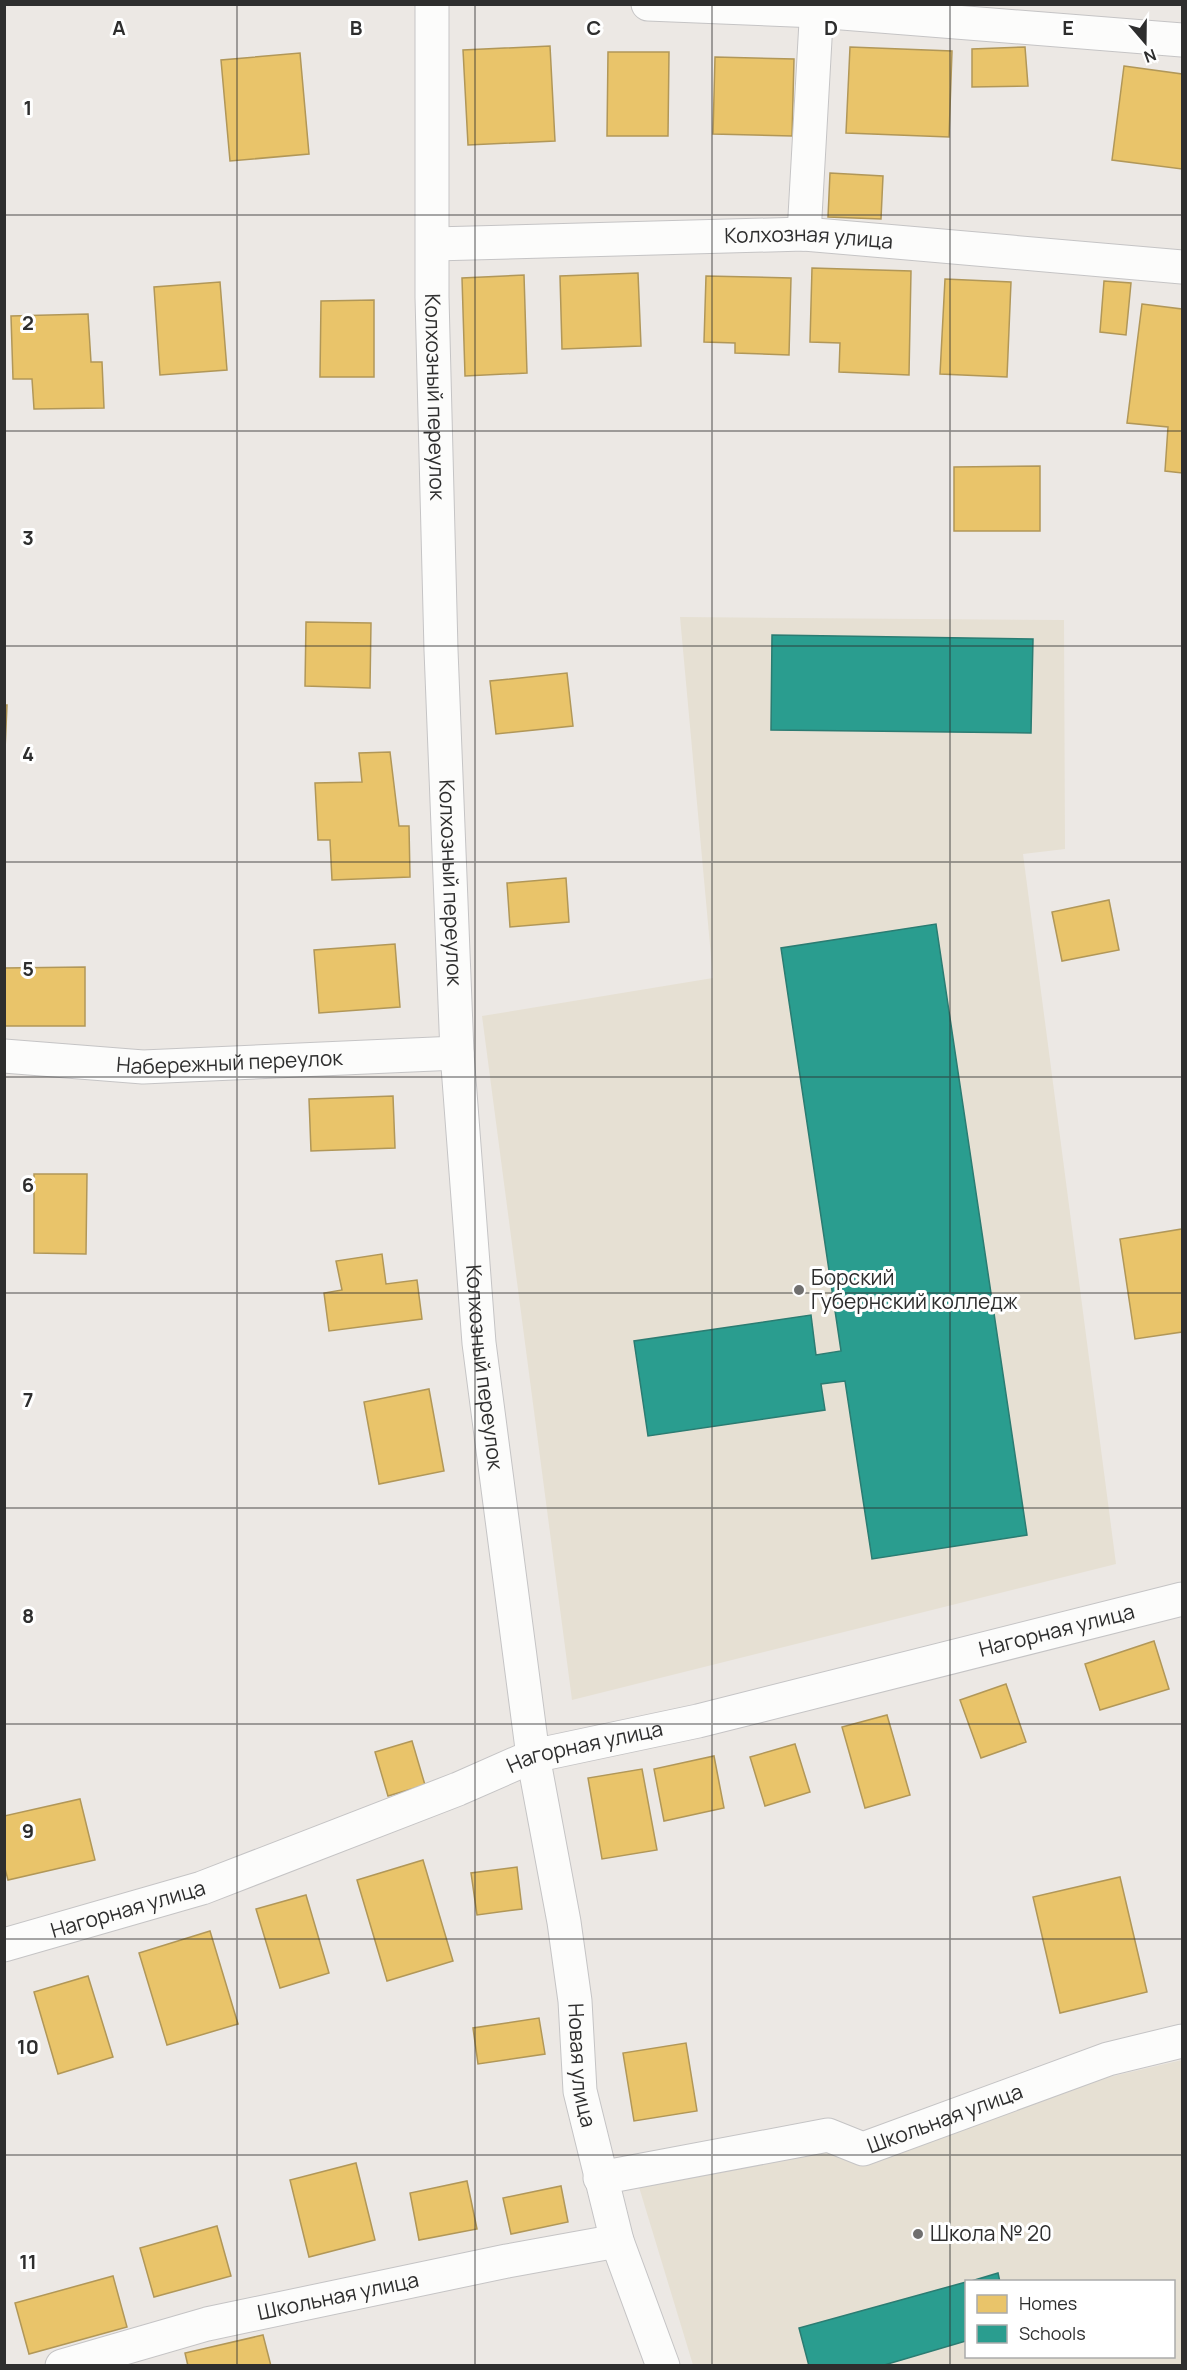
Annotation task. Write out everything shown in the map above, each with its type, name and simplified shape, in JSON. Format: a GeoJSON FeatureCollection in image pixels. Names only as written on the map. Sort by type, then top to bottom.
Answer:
{"type":"FeatureCollection","features":[{"type":"Feature","properties":{"kind":"street","name":"Колхозный переулок"},"geometry":{"type":"LineString","coordinates":[[432,4],[434,244],[432,297],[441,650],[457,1053],[479,1343],[533,1756]]}},
{"type":"Feature","properties":{"kind":"street"},"geometry":{"type":"LineString","coordinates":[[648,4],[817,8],[1182,40]]}},
{"type":"Feature","properties":{"kind":"street"},"geometry":{"type":"LineString","coordinates":[[804,234],[817,8]]}},
{"type":"Feature","properties":{"kind":"street","name":"Колхозная улица"},"geometry":{"type":"LineString","coordinates":[[434,244],[804,234],[1182,267]]}},
{"type":"Feature","properties":{"kind":"street","name":"Набережный переулок"},"geometry":{"type":"LineString","coordinates":[[4,1056],[143,1067],[457,1053]]}},
{"type":"Feature","properties":{"kind":"street","name":"Нагорная улица"},"geometry":{"type":"LineString","coordinates":[[4,1945],[202,1888],[458,1789],[533,1756],[698,1720],[1182,1599]]}},
{"type":"Feature","properties":{"kind":"street","name":"Новая улица"},"geometry":{"type":"LineString","coordinates":[[533,1756],[564,1922],[575,2001],[579,2091],[617,2241],[663,2366]]}},
{"type":"Feature","properties":{"kind":"street","name":"Школьная улица"},"geometry":{"type":"LineString","coordinates":[[600,2178],[828,2135],[863,2149],[1108,2059],[1182,2041]]}},
{"type":"Feature","properties":{"kind":"street","name":"Школьная улица"},"geometry":{"type":"LineString","coordinates":[[62,2366],[207,2324],[484,2266],[617,2241]]}},
{"type":"Feature","properties":{"kind":"shaded area","name":"Борский Губернский колледж"},"geometry":{"type":"Polygon","coordinates":[[[680,617],[1064,620],[1065,849],[1023,854],[1116,1564],[572,1700],[482,1016],[713,978],[680,617]]]}},
{"type":"Feature","properties":{"kind":"shaded area","name":"Школа № 20"},"geometry":{"type":"Polygon","coordinates":[[[1182,2060],[1182,2365],[693,2365],[639,2187],[1182,2060]]]}},
{"type":"Feature","properties":{"kind":"building: Homes"},"geometry":{"type":"Polygon","coordinates":[[[550,46],[555,141],[468,145],[463,50],[550,46]]]}},
{"type":"Feature","properties":{"kind":"building: Homes"},"geometry":{"type":"Polygon","coordinates":[[[850,47],[952,51],[949,137],[846,133],[850,47]]]}},
{"type":"Feature","properties":{"kind":"building: Homes"},"geometry":{"type":"Polygon","coordinates":[[[1025,47],[1028,86],[972,87],[972,49],[1025,47]]]}},
{"type":"Feature","properties":{"kind":"building: Homes"},"geometry":{"type":"Polygon","coordinates":[[[608,52],[669,52],[668,136],[607,136],[608,52]]]}},
{"type":"Feature","properties":{"kind":"building: Homes"},"geometry":{"type":"Polygon","coordinates":[[[300,53],[309,154],[230,161],[221,60],[300,53]]]}},
{"type":"Feature","properties":{"kind":"building: Homes"},"geometry":{"type":"Polygon","coordinates":[[[715,57],[794,59],[792,136],[713,134],[715,57]]]}},
{"type":"Feature","properties":{"kind":"building: Homes"},"geometry":{"type":"Polygon","coordinates":[[[1124,66],[1182,74],[1182,169],[1112,160],[1124,66]]]}},
{"type":"Feature","properties":{"kind":"building: Homes"},"geometry":{"type":"Polygon","coordinates":[[[830,173],[883,176],[881,219],[828,217],[830,173]]]}},
{"type":"Feature","properties":{"kind":"building: Homes"},"geometry":{"type":"Polygon","coordinates":[[[812,268],[911,271],[909,375],[839,372],[840,343],[810,342],[812,268]]]}},
{"type":"Feature","properties":{"kind":"building: Homes"},"geometry":{"type":"Polygon","coordinates":[[[638,273],[641,346],[562,349],[560,276],[638,273]]]}},
{"type":"Feature","properties":{"kind":"building: Homes"},"geometry":{"type":"Polygon","coordinates":[[[524,275],[527,373],[465,376],[462,278],[524,275]]]}},
{"type":"Feature","properties":{"kind":"building: Homes"},"geometry":{"type":"Polygon","coordinates":[[[706,276],[791,278],[789,355],[735,353],[735,343],[704,342],[706,276]]]}},
{"type":"Feature","properties":{"kind":"building: Homes"},"geometry":{"type":"Polygon","coordinates":[[[945,279],[1011,282],[1007,377],[940,374],[945,279]]]}},
{"type":"Feature","properties":{"kind":"building: Homes"},"geometry":{"type":"Polygon","coordinates":[[[1104,281],[1131,283],[1126,335],[1100,332],[1104,281]]]}},
{"type":"Feature","properties":{"kind":"building: Homes"},"geometry":{"type":"Polygon","coordinates":[[[220,282],[227,370],[160,375],[154,287],[220,282]]]}},
{"type":"Feature","properties":{"kind":"building: Homes"},"geometry":{"type":"Polygon","coordinates":[[[374,300],[374,377],[320,377],[321,301],[374,300]]]}},
{"type":"Feature","properties":{"kind":"building: Homes"},"geometry":{"type":"Polygon","coordinates":[[[1142,304],[1182,309],[1182,473],[1165,471],[1168,427],[1127,423],[1142,304]]]}},
{"type":"Feature","properties":{"kind":"building: Homes"},"geometry":{"type":"Polygon","coordinates":[[[88,314],[91,362],[102,362],[104,408],[34,409],[32,379],[13,379],[11,316],[88,314]]]}},
{"type":"Feature","properties":{"kind":"building: Homes"},"geometry":{"type":"Polygon","coordinates":[[[1040,466],[1040,531],[954,531],[954,467],[1040,466]]]}},
{"type":"Feature","properties":{"kind":"building: Homes"},"geometry":{"type":"Polygon","coordinates":[[[306,622],[371,623],[370,688],[305,686],[306,622]]]}},
{"type":"Feature","properties":{"kind":"building: Homes"},"geometry":{"type":"Polygon","coordinates":[[[567,673],[573,726],[496,734],[490,681],[567,673]]]}},
{"type":"Feature","properties":{"kind":"building: Homes"},"geometry":{"type":"Polygon","coordinates":[[[4,705],[7,705],[5,750],[4,750],[4,705]]]}},
{"type":"Feature","properties":{"kind":"building: Homes"},"geometry":{"type":"Polygon","coordinates":[[[390,752],[399,826],[409,826],[410,877],[332,880],[330,840],[318,840],[315,783],[362,782],[359,753],[390,752]]]}},
{"type":"Feature","properties":{"kind":"building: Homes"},"geometry":{"type":"Polygon","coordinates":[[[566,878],[569,922],[510,927],[507,883],[566,878]]]}},
{"type":"Feature","properties":{"kind":"building: Homes"},"geometry":{"type":"Polygon","coordinates":[[[1109,900],[1119,950],[1062,961],[1052,912],[1109,900]]]}},
{"type":"Feature","properties":{"kind":"building: Homes"},"geometry":{"type":"Polygon","coordinates":[[[395,944],[400,1007],[319,1013],[314,950],[395,944]]]}},
{"type":"Feature","properties":{"kind":"building: Homes"},"geometry":{"type":"Polygon","coordinates":[[[85,967],[85,1026],[4,1026],[4,968],[85,967]]]}},
{"type":"Feature","properties":{"kind":"building: Homes"},"geometry":{"type":"Polygon","coordinates":[[[393,1096],[395,1148],[311,1151],[309,1099],[393,1096]]]}},
{"type":"Feature","properties":{"kind":"building: Homes"},"geometry":{"type":"Polygon","coordinates":[[[34,1174],[87,1174],[86,1254],[34,1253],[34,1174]]]}},
{"type":"Feature","properties":{"kind":"building: Homes"},"geometry":{"type":"Polygon","coordinates":[[[1182,1229],[1182,1332],[1135,1339],[1120,1239],[1182,1229]]]}},
{"type":"Feature","properties":{"kind":"building: Homes"},"geometry":{"type":"Polygon","coordinates":[[[382,1254],[386,1284],[417,1280],[422,1319],[329,1331],[324,1293],[342,1290],[336,1261],[382,1254]]]}},
{"type":"Feature","properties":{"kind":"building: Homes"},"geometry":{"type":"Polygon","coordinates":[[[429,1389],[444,1471],[379,1484],[364,1402],[429,1389]]]}},
{"type":"Feature","properties":{"kind":"building: Homes"},"geometry":{"type":"Polygon","coordinates":[[[1154,1641],[1169,1689],[1100,1710],[1085,1664],[1154,1641]]]}},
{"type":"Feature","properties":{"kind":"building: Homes"},"geometry":{"type":"Polygon","coordinates":[[[1006,1684],[1026,1742],[981,1758],[960,1700],[1006,1684]]]}},
{"type":"Feature","properties":{"kind":"building: Homes"},"geometry":{"type":"Polygon","coordinates":[[[887,1715],[910,1795],[865,1808],[842,1727],[887,1715]]]}},
{"type":"Feature","properties":{"kind":"building: Homes"},"geometry":{"type":"Polygon","coordinates":[[[412,1741],[425,1785],[388,1796],[375,1752],[412,1741]]]}},
{"type":"Feature","properties":{"kind":"building: Homes"},"geometry":{"type":"Polygon","coordinates":[[[795,1744],[810,1792],[765,1806],[750,1757],[795,1744]]]}},
{"type":"Feature","properties":{"kind":"building: Homes"},"geometry":{"type":"Polygon","coordinates":[[[714,1756],[724,1808],[664,1821],[654,1769],[714,1756]]]}},
{"type":"Feature","properties":{"kind":"building: Homes"},"geometry":{"type":"Polygon","coordinates":[[[642,1769],[657,1850],[602,1859],[588,1778],[642,1769]]]}},
{"type":"Feature","properties":{"kind":"building: Homes"},"geometry":{"type":"Polygon","coordinates":[[[80,1799],[95,1860],[8,1880],[4,1865],[4,1816],[80,1799]]]}},
{"type":"Feature","properties":{"kind":"building: Homes"},"geometry":{"type":"Polygon","coordinates":[[[423,1860],[453,1961],[387,1981],[357,1880],[423,1860]]]}},
{"type":"Feature","properties":{"kind":"building: Homes"},"geometry":{"type":"Polygon","coordinates":[[[517,1867],[522,1909],[477,1915],[471,1873],[517,1867]]]}},
{"type":"Feature","properties":{"kind":"building: Homes"},"geometry":{"type":"Polygon","coordinates":[[[1120,1877],[1147,1992],[1060,2013],[1033,1897],[1120,1877]]]}},
{"type":"Feature","properties":{"kind":"building: Homes"},"geometry":{"type":"Polygon","coordinates":[[[306,1895],[329,1973],[280,1988],[256,1909],[306,1895]]]}},
{"type":"Feature","properties":{"kind":"building: Homes"},"geometry":{"type":"Polygon","coordinates":[[[210,1931],[238,2024],[167,2045],[139,1953],[210,1931]]]}},
{"type":"Feature","properties":{"kind":"building: Homes"},"geometry":{"type":"Polygon","coordinates":[[[88,1976],[113,2057],[58,2074],[34,1992],[88,1976]]]}},
{"type":"Feature","properties":{"kind":"building: Homes"},"geometry":{"type":"Polygon","coordinates":[[[539,2018],[545,2054],[478,2064],[473,2028],[539,2018]]]}},
{"type":"Feature","properties":{"kind":"building: Homes"},"geometry":{"type":"Polygon","coordinates":[[[686,2043],[697,2111],[634,2121],[623,2053],[686,2043]]]}},
{"type":"Feature","properties":{"kind":"building: Homes"},"geometry":{"type":"Polygon","coordinates":[[[356,2163],[375,2240],[309,2257],[290,2180],[356,2163]]]}},
{"type":"Feature","properties":{"kind":"building: Homes"},"geometry":{"type":"Polygon","coordinates":[[[467,2181],[477,2229],[419,2240],[410,2193],[467,2181]]]}},
{"type":"Feature","properties":{"kind":"building: Homes"},"geometry":{"type":"Polygon","coordinates":[[[561,2186],[568,2222],[511,2234],[503,2198],[561,2186]]]}},
{"type":"Feature","properties":{"kind":"building: Homes"},"geometry":{"type":"Polygon","coordinates":[[[217,2226],[231,2276],[154,2297],[140,2248],[217,2226]]]}},
{"type":"Feature","properties":{"kind":"building: Homes"},"geometry":{"type":"Polygon","coordinates":[[[113,2276],[127,2327],[29,2354],[15,2303],[113,2276]]]}},
{"type":"Feature","properties":{"kind":"building: Homes"},"geometry":{"type":"Polygon","coordinates":[[[263,2335],[271,2366],[188,2366],[185,2353],[263,2335]]]}},
{"type":"Feature","properties":{"kind":"building: Schools"},"geometry":{"type":"Polygon","coordinates":[[[772,635],[1033,639],[1031,733],[771,730],[772,635]]]}},
{"type":"Feature","properties":{"kind":"building: Schools"},"geometry":{"type":"Polygon","coordinates":[[[936,924],[1027,1535],[872,1559],[845,1381],[821,1384],[825,1410],[648,1436],[634,1341],[811,1315],[816,1355],[841,1351],[781,948],[936,924]]]}},
{"type":"Feature","properties":{"kind":"building: Schools"},"geometry":{"type":"Polygon","coordinates":[[[998,2273],[1000,2280],[975,2280],[998,2273]]]}},
{"type":"Feature","properties":{"kind":"building: Schools"},"geometry":{"type":"Polygon","coordinates":[[[965,2282],[965,2341],[881,2366],[809,2366],[799,2328],[965,2282]]]}},
{"type":"Feature","properties":{"kind":"place","name":"Борский Губернский колледж"},"geometry":{"type":"Point","coordinates":[799,1290]}},
{"type":"Feature","properties":{"kind":"place","name":"Школа № 20"},"geometry":{"type":"Point","coordinates":[918,2234]}}]}
